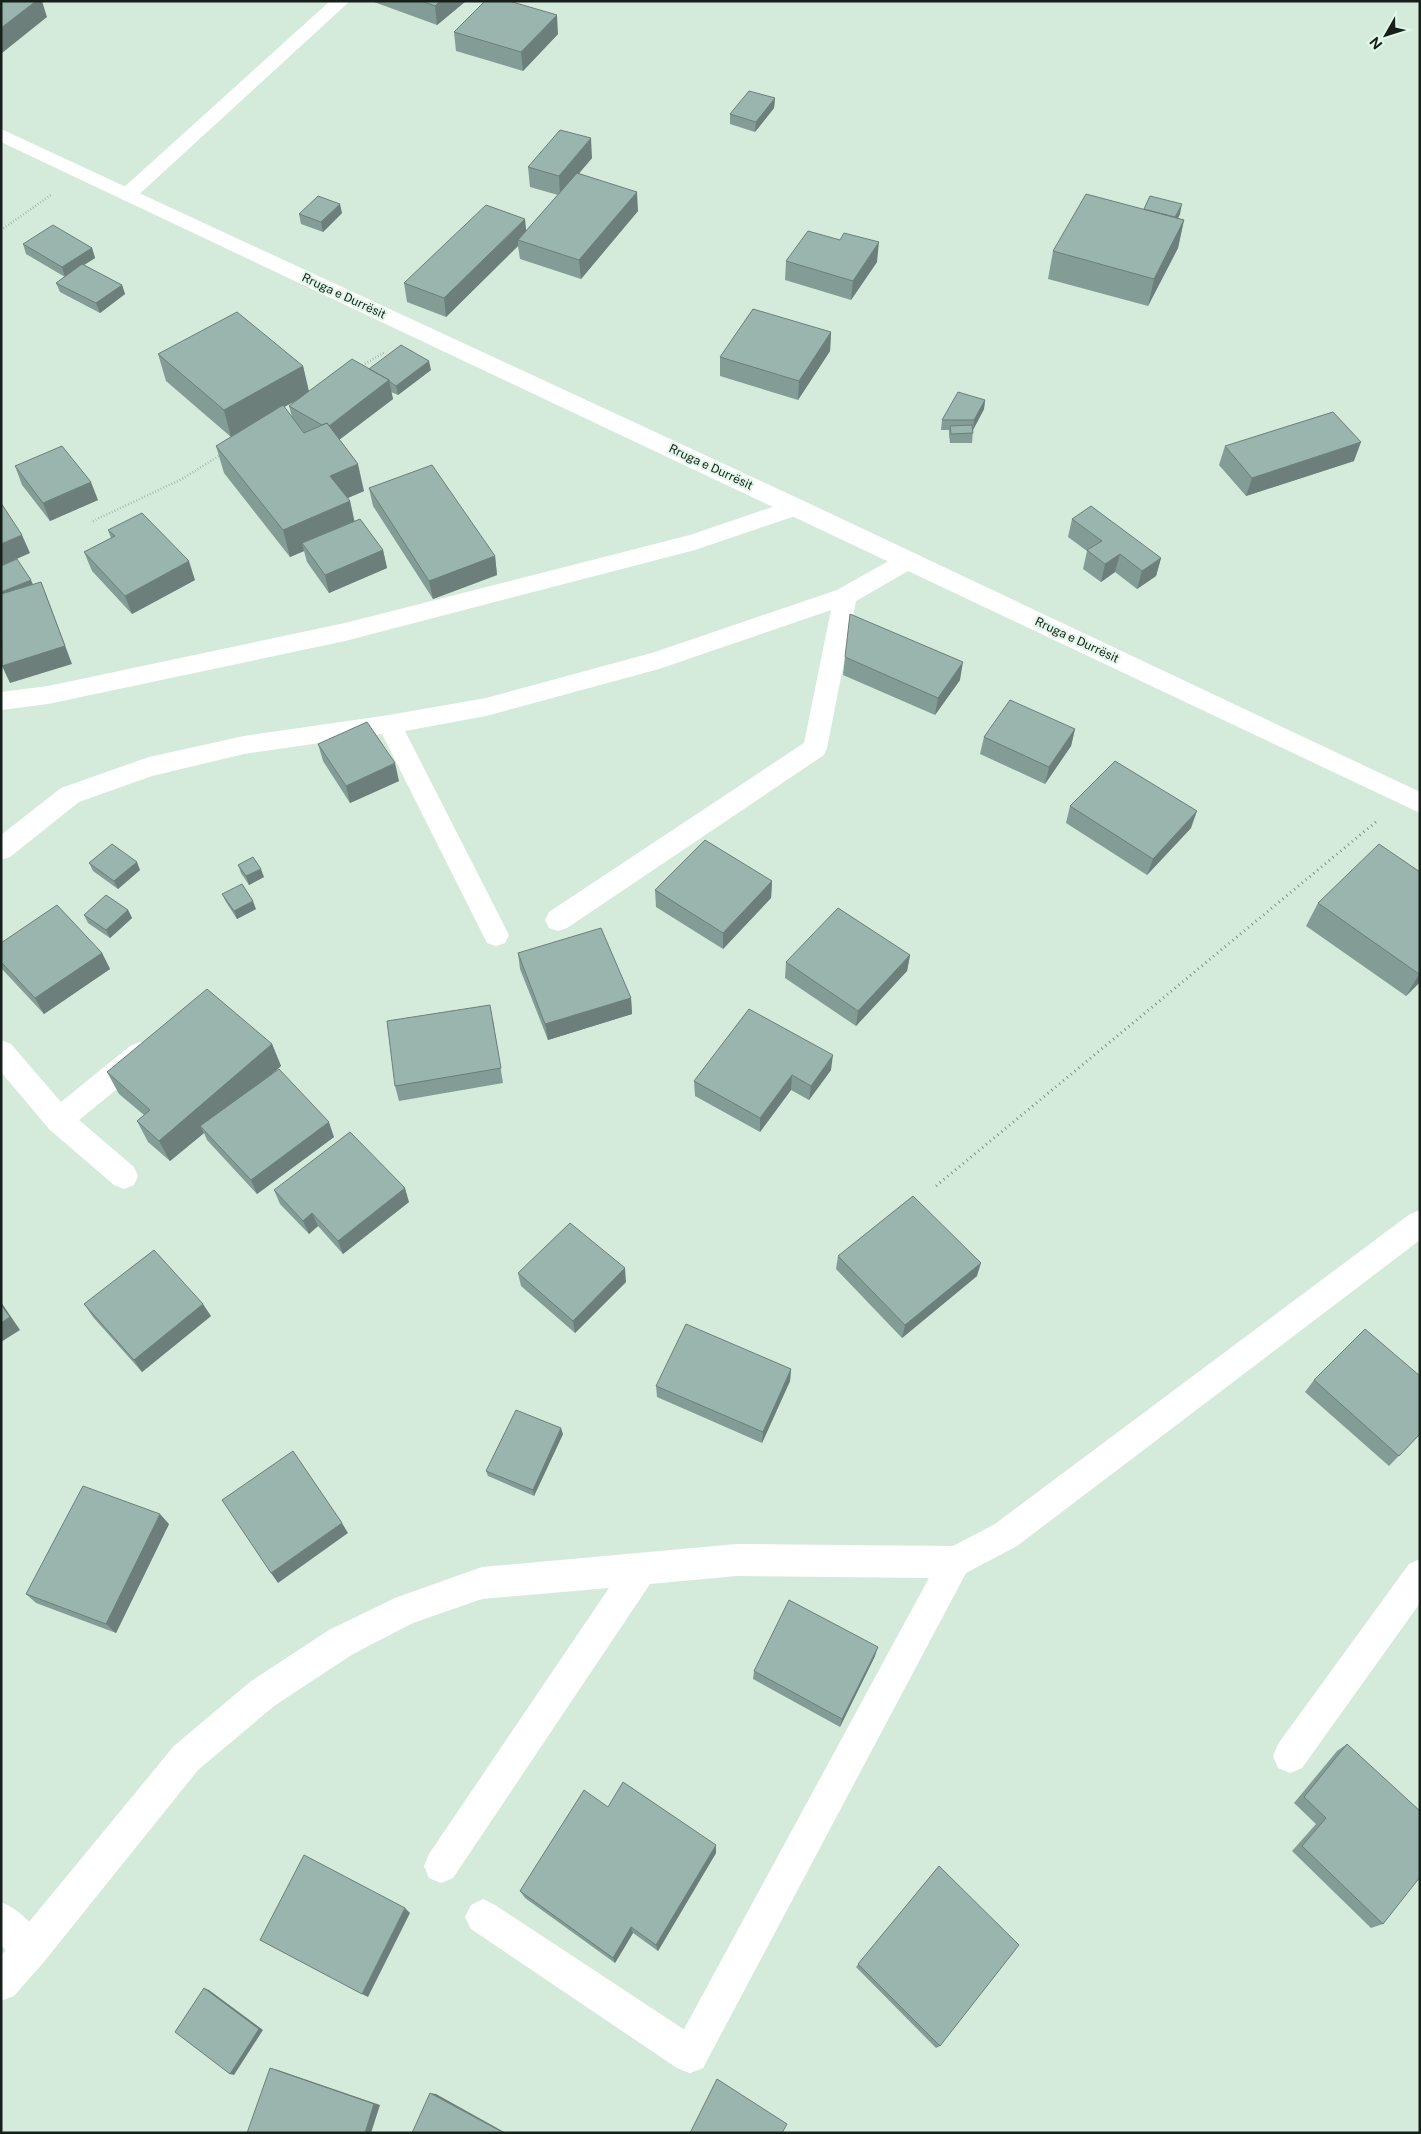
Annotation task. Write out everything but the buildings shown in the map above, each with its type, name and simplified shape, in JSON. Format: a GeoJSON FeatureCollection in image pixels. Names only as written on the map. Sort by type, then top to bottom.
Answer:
{"type":"FeatureCollection","features":[{"type":"Feature","properties":{"kind":"street"},"geometry":{"type":"LineString","coordinates":[[128,194],[341,1]]}},
{"type":"Feature","properties":{"kind":"street","name":"Rruga e Durrësit"},"geometry":{"type":"LineString","coordinates":[[1,135],[909,560],[1413,800]]}},
{"type":"Feature","properties":{"kind":"street"},"geometry":{"type":"LineString","coordinates":[[1,701],[48,695],[345,632],[695,542],[796,507]]}},
{"type":"Feature","properties":{"kind":"street"},"geometry":{"type":"LineString","coordinates":[[1,850],[70,795],[149,767],[244,745],[389,724],[486,707],[658,660],[845,596],[909,560]]}},
{"type":"Feature","properties":{"kind":"street"},"geometry":{"type":"LineString","coordinates":[[558,920],[815,748],[845,596]]}},
{"type":"Feature","properties":{"kind":"street"},"geometry":{"type":"LineString","coordinates":[[389,724],[496,935]]}},
{"type":"Feature","properties":{"kind":"street"},"geometry":{"type":"LineString","coordinates":[[59,1120],[157,1040]]}},
{"type":"Feature","properties":{"kind":"street"},"geometry":{"type":"LineString","coordinates":[[1,1052],[59,1120],[124,1176]]}},
{"type":"Feature","properties":{"kind":"street"},"geometry":{"type":"LineString","coordinates":[[1,1983],[186,1758],[262,1694],[341,1642],[406,1610],[482,1583],[737,1560],[955,1562],[1006,1535],[1420,1223]]}},
{"type":"Feature","properties":{"kind":"street"},"geometry":{"type":"LineString","coordinates":[[483,1917],[690,2055],[955,1562]]}},
{"type":"Feature","properties":{"kind":"street"},"geometry":{"type":"LineString","coordinates":[[441,1866],[641,1569]]}},
{"type":"Feature","properties":{"kind":"street"},"geometry":{"type":"LineString","coordinates":[[1290,1756],[1420,1575]]}},
{"type":"Feature","properties":{"kind":"street"},"geometry":{"type":"LineString","coordinates":[[1,1919],[30,1950]]}},
{"type":"Feature","properties":{"kind":"path"},"geometry":{"type":"LineString","coordinates":[[1,230],[82,173]]}},
{"type":"Feature","properties":{"kind":"path"},"geometry":{"type":"LineString","coordinates":[[354,372],[419,331]]}},
{"type":"Feature","properties":{"kind":"path"},"geometry":{"type":"LineString","coordinates":[[92,521],[182,479],[223,454]]}},
{"type":"Feature","properties":{"kind":"path"},"geometry":{"type":"LineString","coordinates":[[936,1186],[1413,800]]}}]}
